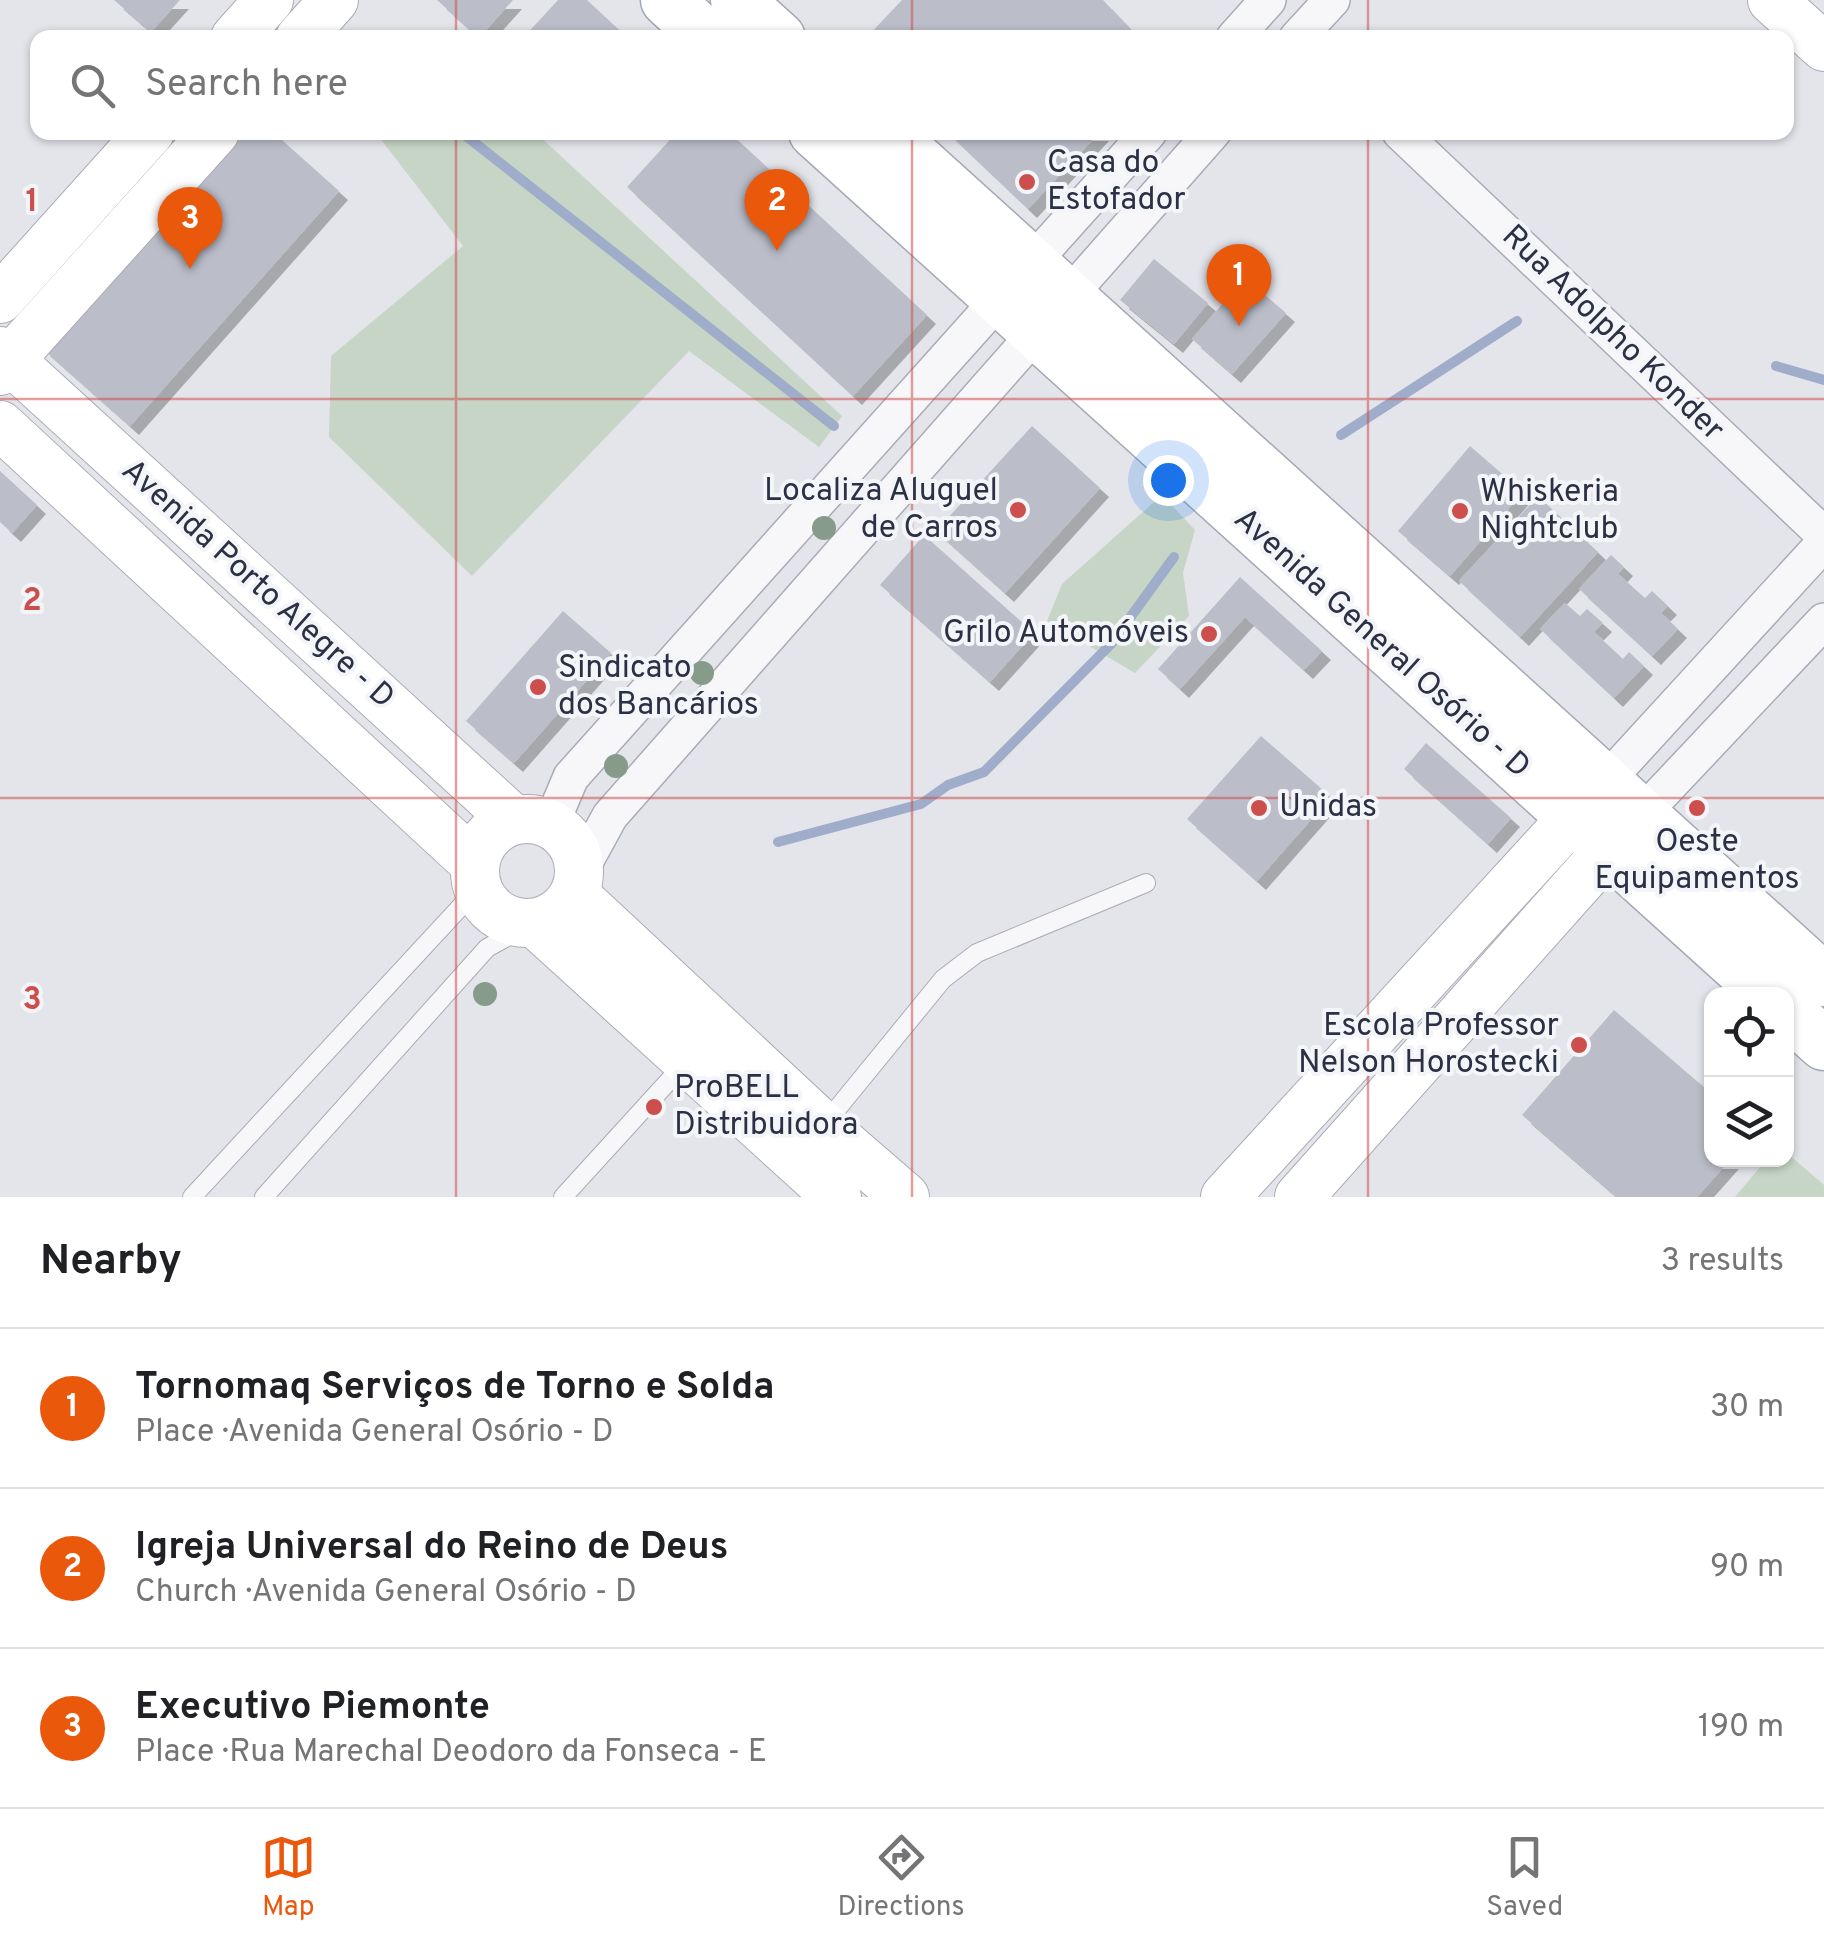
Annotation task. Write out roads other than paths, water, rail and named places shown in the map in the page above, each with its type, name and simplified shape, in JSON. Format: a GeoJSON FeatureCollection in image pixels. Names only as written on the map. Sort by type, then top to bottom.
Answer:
{"type":"FeatureCollection","features":[{"type":"Feature","properties":{"kind":"main road"},"geometry":{"type":"LineString","coordinates":[[667,0],[699,30]]}},
{"type":"Feature","properties":{"kind":"main road"},"geometry":{"type":"LineString","coordinates":[[737,0],[770,30]]}},
{"type":"Feature","properties":{"kind":"main road","name":"Avenida General Osório - D"},"geometry":{"type":"LineString","coordinates":[[826,140],[1034,297],[1607,816],[1824,980]]}},
{"type":"Feature","properties":{"kind":"main road","name":"Avenida General Osório - D"},"geometry":{"type":"LineString","coordinates":[[893,140],[1034,297]]}},
{"type":"Feature","properties":{"kind":"main road","name":"Avenida General Osório - D"},"geometry":{"type":"LineString","coordinates":[[1607,816],[1763,987]]}},
{"type":"Feature","properties":{"kind":"main road"},"geometry":{"type":"LineString","coordinates":[[1794,1017],[1824,1044]]}},
{"type":"Feature","properties":{"kind":"street"},"geometry":{"type":"LineString","coordinates":[[242,30],[269,0]]}},
{"type":"Feature","properties":{"kind":"street"},"geometry":{"type":"LineString","coordinates":[[307,30],[334,0]]}},
{"type":"Feature","properties":{"kind":"street"},"geometry":{"type":"LineString","coordinates":[[1305,30],[1332,0]]}},
{"type":"Feature","properties":{"kind":"street"},"geometry":{"type":"LineString","coordinates":[[1772,0],[1824,47]]}},
{"type":"Feature","properties":{"kind":"street"},"geometry":{"type":"LineString","coordinates":[[1241,30],[1266,2],[1292,30]]}},
{"type":"Feature","properties":{"kind":"street"},"geometry":{"type":"LineString","coordinates":[[0,299],[143,140]]}},
{"type":"Feature","properties":{"kind":"street"},"geometry":{"type":"LineString","coordinates":[[3,361],[208,140]]}},
{"type":"Feature","properties":{"kind":"street"},"geometry":{"type":"LineString","coordinates":[[905,1197],[822,1126],[578,883],[577,852],[567,836],[532,822],[496,829],[482,843],[476,876],[495,913],[512,921],[534,924],[564,910],[578,883],[610,816],[1034,297],[1143,140]]}},
{"type":"Feature","properties":{"kind":"street"},"geometry":{"type":"LineString","coordinates":[[532,822],[1034,297],[1204,140]]}},
{"type":"Feature","properties":{"kind":"street","name":"Rua Adolpho Konder"},"geometry":{"type":"LineString","coordinates":[[1408,140],[1824,535]]}},
{"type":"Feature","properties":{"kind":"street","name":"Avenida Porto Alegre - D"},"geometry":{"type":"LineString","coordinates":[[3,361],[532,822]]}},
{"type":"Feature","properties":{"kind":"street","name":"Avenida Porto Alegre - D"},"geometry":{"type":"LineString","coordinates":[[0,425],[476,876]]}},
{"type":"Feature","properties":{"kind":"street"},"geometry":{"type":"LineString","coordinates":[[1299,1197],[1430,1050],[1607,816],[1824,543]]}},
{"type":"Feature","properties":{"kind":"street"},"geometry":{"type":"LineString","coordinates":[[1224,1197],[1392,1016],[1824,621]]}},
{"type":"Feature","properties":{"kind":"street"},"geometry":{"type":"LineString","coordinates":[[534,924],[837,1197]]}},
{"type":"Feature","properties":{"kind":"street"},"geometry":{"type":"LineString","coordinates":[[1392,1016],[1430,1050]]}},
{"type":"Feature","properties":{"kind":"lane"},"geometry":{"type":"LineString","coordinates":[[192,1197],[476,876]]}},
{"type":"Feature","properties":{"kind":"lane"},"geometry":{"type":"LineString","coordinates":[[822,1126],[943,979],[976,953],[1146,884]]}},
{"type":"Feature","properties":{"kind":"lane"},"geometry":{"type":"LineString","coordinates":[[264,1197],[487,948],[534,924]]}},
{"type":"Feature","properties":{"kind":"lane"},"geometry":{"type":"LineString","coordinates":[[563,1197],[686,1062]]}},
{"type":"Feature","properties":{"kind":"waterway"},"geometry":{"type":"LineString","coordinates":[[471,140],[834,426]]}},
{"type":"Feature","properties":{"kind":"waterway"},"geometry":{"type":"LineString","coordinates":[[1341,435],[1517,321]]}},
{"type":"Feature","properties":{"kind":"waterway"},"geometry":{"type":"LineString","coordinates":[[1776,366],[1824,380]]}},
{"type":"Feature","properties":{"kind":"waterway"},"geometry":{"type":"LineString","coordinates":[[778,842],[921,804],[948,785],[984,772],[1111,644],[1174,557]]}},
{"type":"Feature","properties":{"kind":"place","name":"Casa do Estofador"},"geometry":{"type":"Point","coordinates":[1027,182]}},
{"type":"Feature","properties":{"kind":"place","name":"Igreja Universal do Reino de Deus"},"geometry":{"type":"Point","coordinates":[777,251]}},
{"type":"Feature","properties":{"kind":"place","name":"Executivo Piemonte"},"geometry":{"type":"Point","coordinates":[190,269]}},
{"type":"Feature","properties":{"kind":"place","name":"Tornomaq Serviços de Torno e Solda"},"geometry":{"type":"Point","coordinates":[1239,326]}},
{"type":"Feature","properties":{"kind":"place","name":"Localiza Aluguel de Carros"},"geometry":{"type":"Point","coordinates":[1018,510]}},
{"type":"Feature","properties":{"kind":"place","name":"Whiskeria Nightclub"},"geometry":{"type":"Point","coordinates":[1460,511]}},
{"type":"Feature","properties":{"kind":"place","name":"Grilo Automóveis"},"geometry":{"type":"Point","coordinates":[1209,634]}},
{"type":"Feature","properties":{"kind":"place","name":"Sindicato dos Bancários"},"geometry":{"type":"Point","coordinates":[538,687]}},
{"type":"Feature","properties":{"kind":"place","name":"Unidas"},"geometry":{"type":"Point","coordinates":[1259,808]}},
{"type":"Feature","properties":{"kind":"place","name":"Oeste Equipamentos"},"geometry":{"type":"Point","coordinates":[1697,808]}},
{"type":"Feature","properties":{"kind":"place","name":"Escola Professor Nelson Horostecki"},"geometry":{"type":"Point","coordinates":[1579,1045]}},
{"type":"Feature","properties":{"kind":"place","name":"ProBELL Distribuidora"},"geometry":{"type":"Point","coordinates":[654,1107]}}]}
